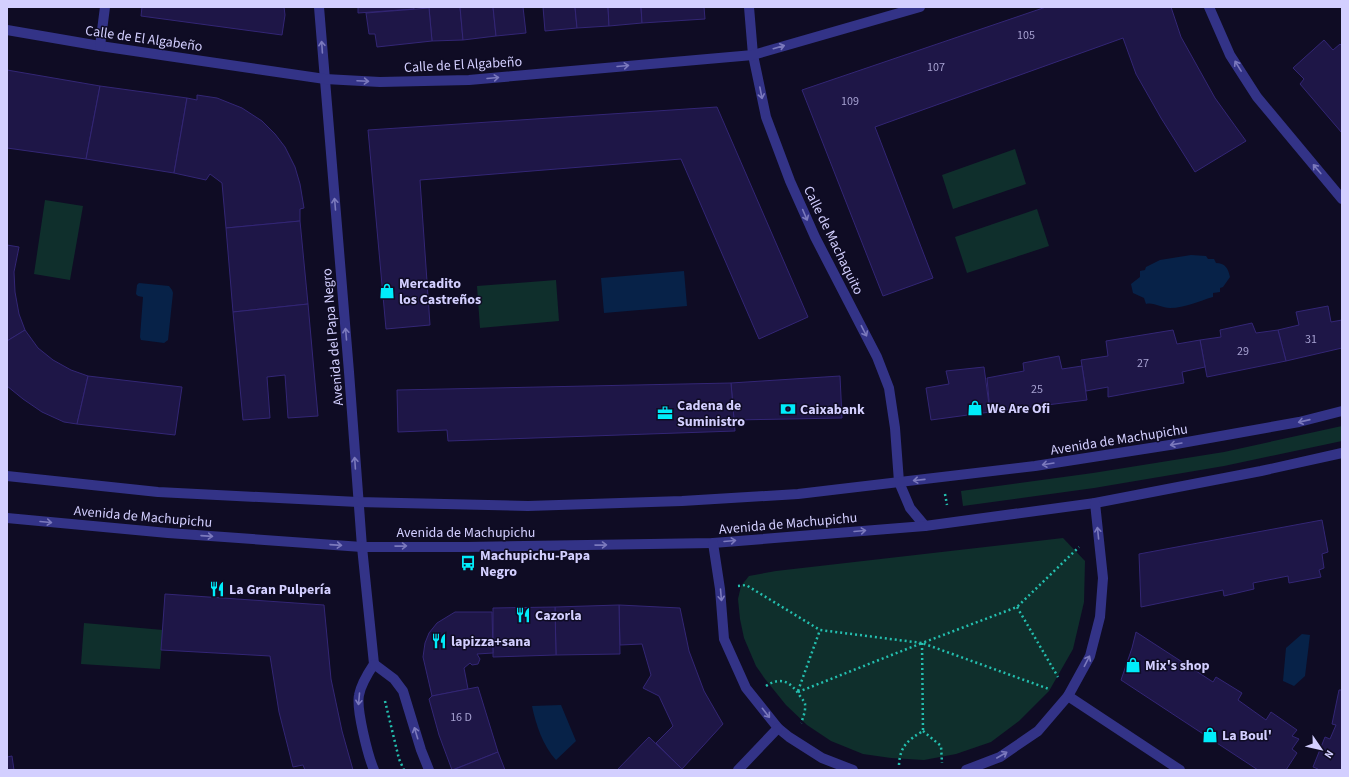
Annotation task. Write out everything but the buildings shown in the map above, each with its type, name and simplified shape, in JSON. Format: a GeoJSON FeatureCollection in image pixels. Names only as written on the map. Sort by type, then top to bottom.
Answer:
{"type":"FeatureCollection","features":[{"type":"Feature","properties":{"kind":"street"},"geometry":{"type":"LineString","coordinates":[[100,46],[105,7]]}},
{"type":"Feature","properties":{"kind":"street","name":"Avenida del Papa Negro"},"geometry":{"type":"LineString","coordinates":[[319,7],[358,502],[374,664]]}},
{"type":"Feature","properties":{"kind":"street","name":"Calle de Machaquito"},"geometry":{"type":"LineString","coordinates":[[749,7],[753,55],[766,117],[790,181],[815,237],[877,357],[889,388],[895,428],[899,482]]}},
{"type":"Feature","properties":{"kind":"street","name":"Calle de El Algabeño"},"geometry":{"type":"LineString","coordinates":[[7,30],[100,46],[325,79],[380,82],[469,80],[753,55],[918,7]]}},
{"type":"Feature","properties":{"kind":"street"},"geometry":{"type":"LineString","coordinates":[[1209,7],[1230,55],[1257,97],[1342,199]]}},
{"type":"Feature","properties":{"kind":"street","name":"Avenida de Machupichu"},"geometry":{"type":"LineString","coordinates":[[7,476],[158,492],[358,502],[528,506],[682,501],[798,494],[1035,466],[1176,444],[1299,422],[1342,411]]}},
{"type":"Feature","properties":{"kind":"street","name":"Avenida de Machupichu"},"geometry":{"type":"LineString","coordinates":[[7,518],[168,533],[362,547],[713,543],[925,526],[1095,502],[1261,471],[1342,453]]}},
{"type":"Feature","properties":{"kind":"street"},"geometry":{"type":"LineString","coordinates":[[899,482],[910,508],[925,526]]}},
{"type":"Feature","properties":{"kind":"street"},"geometry":{"type":"LineString","coordinates":[[966,770],[1000,757],[1038,731],[1068,696],[1090,656],[1100,617],[1102,578],[1095,502]]}},
{"type":"Feature","properties":{"kind":"street"},"geometry":{"type":"LineString","coordinates":[[713,543],[720,589],[724,638],[746,688],[778,728],[789,737],[822,758],[853,770]]}},
{"type":"Feature","properties":{"kind":"street"},"geometry":{"type":"LineString","coordinates":[[374,770],[358,709],[359,694],[366,677],[374,664],[394,679],[403,691],[421,750],[429,770]]}},
{"type":"Feature","properties":{"kind":"street"},"geometry":{"type":"LineString","coordinates":[[1068,696],[1180,770]]}},
{"type":"Feature","properties":{"kind":"street"},"geometry":{"type":"LineString","coordinates":[[738,770],[778,728]]}},
{"type":"Feature","properties":{"kind":"path"},"geometry":{"type":"LineString","coordinates":[[945,493],[948,507]]}},
{"type":"Feature","properties":{"kind":"path"},"geometry":{"type":"LineString","coordinates":[[798,692],[1017,607],[1080,547]]}},
{"type":"Feature","properties":{"kind":"path"},"geometry":{"type":"LineString","coordinates":[[735,587],[746,585],[820,630],[922,643],[1055,691]]}},
{"type":"Feature","properties":{"kind":"path"},"geometry":{"type":"LineString","coordinates":[[1017,607],[1060,681]]}},
{"type":"Feature","properties":{"kind":"path"},"geometry":{"type":"LineString","coordinates":[[798,692],[820,630]]}},
{"type":"Feature","properties":{"kind":"path"},"geometry":{"type":"LineString","coordinates":[[922,643],[923,731],[941,746],[942,763]]}},
{"type":"Feature","properties":{"kind":"path"},"geometry":{"type":"LineString","coordinates":[[764,688],[778,680],[789,683],[798,692],[805,704],[804,715],[800,725]]}},
{"type":"Feature","properties":{"kind":"path"},"geometry":{"type":"LineString","coordinates":[[384,697],[399,759],[404,770]]}},
{"type":"Feature","properties":{"kind":"path"},"geometry":{"type":"LineString","coordinates":[[899,765],[902,749],[909,740],[923,731]]}},
{"type":"Feature","properties":{"kind":"green space"},"geometry":{"type":"Polygon","coordinates":[[[1015,149],[1026,184],[953,209],[942,175],[1015,149]]]}},
{"type":"Feature","properties":{"kind":"green space"},"geometry":{"type":"Polygon","coordinates":[[[45,200],[83,206],[70,280],[34,274],[45,200]]]}},
{"type":"Feature","properties":{"kind":"green space"},"geometry":{"type":"Polygon","coordinates":[[[1037,209],[1049,246],[967,273],[955,237],[1037,209]]]}},
{"type":"Feature","properties":{"kind":"green space"},"geometry":{"type":"Polygon","coordinates":[[[556,280],[559,321],[480,328],[477,286],[556,280]]]}},
{"type":"Feature","properties":{"kind":"green space"},"geometry":{"type":"Polygon","coordinates":[[[1342,426],[1342,441],[1224,466],[1094,488],[963,506],[961,491],[1093,473],[1224,452],[1342,426]]]}},
{"type":"Feature","properties":{"kind":"green space"},"geometry":{"type":"Polygon","coordinates":[[[1063,538],[1085,561],[1084,602],[1073,649],[1049,691],[1019,721],[991,742],[956,754],[924,760],[891,758],[863,754],[831,741],[807,725],[786,705],[756,666],[744,638],[738,599],[741,586],[749,576],[776,571],[1063,538]]]}},
{"type":"Feature","properties":{"kind":"green space"},"geometry":{"type":"Polygon","coordinates":[[[84,623],[163,630],[160,669],[81,664],[84,623]]]}},
{"type":"Feature","properties":{"kind":"water"},"geometry":{"type":"Polygon","coordinates":[[[1191,255],[1206,256],[1208,259],[1214,259],[1216,263],[1224,265],[1227,269],[1230,277],[1223,287],[1220,288],[1220,292],[1213,293],[1213,297],[1187,306],[1170,308],[1146,304],[1144,298],[1133,293],[1131,284],[1140,277],[1140,271],[1145,270],[1146,267],[1160,260],[1191,255]]]}},
{"type":"Feature","properties":{"kind":"water"},"geometry":{"type":"Polygon","coordinates":[[[684,271],[687,306],[604,313],[601,278],[684,271]]]}},
{"type":"Feature","properties":{"kind":"water"},"geometry":{"type":"Polygon","coordinates":[[[139,283],[169,286],[172,290],[173,293],[168,340],[164,343],[141,340],[143,297],[136,294],[137,285],[139,283]]]}},
{"type":"Feature","properties":{"kind":"water"},"geometry":{"type":"Polygon","coordinates":[[[1302,634],[1310,635],[1305,676],[1294,686],[1283,681],[1286,648],[1302,634]]]}},
{"type":"Feature","properties":{"kind":"water"},"geometry":{"type":"Polygon","coordinates":[[[561,705],[576,741],[556,760],[547,748],[541,735],[532,706],[561,705]]]}},
{"type":"Feature","properties":{"kind":"place","name":"Mercadito los Castreños"},"geometry":{"type":"Point","coordinates":[387,291]}},
{"type":"Feature","properties":{"kind":"place","name":"We Are Ofi"},"geometry":{"type":"Point","coordinates":[975,408]}},
{"type":"Feature","properties":{"kind":"place","name":"Caixabank"},"geometry":{"type":"Point","coordinates":[788,409]}},
{"type":"Feature","properties":{"kind":"place","name":"Cadena de Suministro"},"geometry":{"type":"Point","coordinates":[665,413]}},
{"type":"Feature","properties":{"kind":"place","name":"Machupichu-Papa Negro"},"geometry":{"type":"Point","coordinates":[468,563]}},
{"type":"Feature","properties":{"kind":"place","name":"La Gran Pulpería"},"geometry":{"type":"Point","coordinates":[217,589]}},
{"type":"Feature","properties":{"kind":"place","name":"Cazorla"},"geometry":{"type":"Point","coordinates":[523,615]}},
{"type":"Feature","properties":{"kind":"place","name":"lapizza+sana"},"geometry":{"type":"Point","coordinates":[439,641]}},
{"type":"Feature","properties":{"kind":"place","name":"Mix's shop"},"geometry":{"type":"Point","coordinates":[1133,665]}},
{"type":"Feature","properties":{"kind":"place","name":"La Boul'"},"geometry":{"type":"Point","coordinates":[1210,735]}}]}
